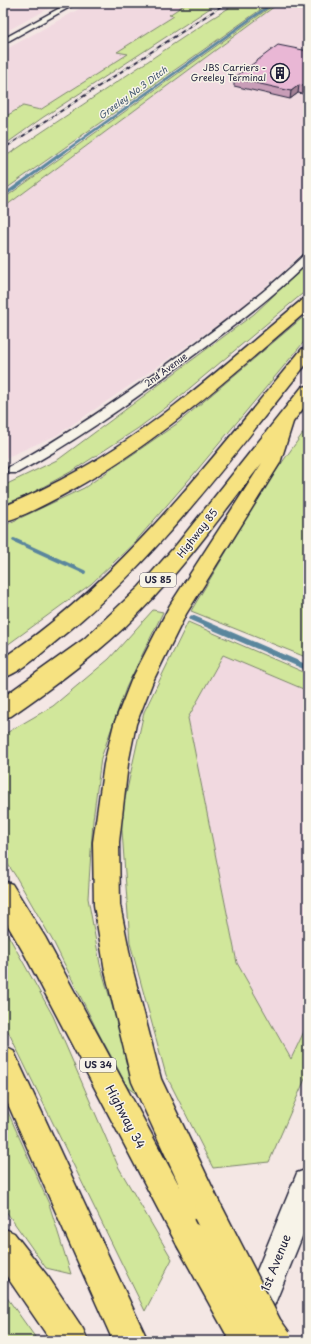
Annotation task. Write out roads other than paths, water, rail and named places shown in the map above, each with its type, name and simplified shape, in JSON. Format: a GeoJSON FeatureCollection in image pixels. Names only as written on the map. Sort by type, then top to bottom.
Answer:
{"type":"FeatureCollection","features":[{"type":"Feature","properties":{"kind":"highway"},"geometry":{"type":"LineString","coordinates":[[3,515],[29,504],[93,471],[155,429],[187,404],[308,302]]}},
{"type":"Feature","properties":{"kind":"highway"},"geometry":{"type":"LineString","coordinates":[[3,669],[78,613],[122,572],[190,495],[308,352]]}},
{"type":"Feature","properties":{"kind":"highway","name":"US 85"},"geometry":{"type":"LineString","coordinates":[[285,421],[308,390]]}},
{"type":"Feature","properties":{"kind":"highway"},"geometry":{"type":"LineString","coordinates":[[277,1341],[199,1225],[147,1082],[126,1002],[107,905],[106,842],[116,764],[125,724],[142,681],[177,611],[271,463],[285,421]]}},
{"type":"Feature","properties":{"kind":"highway","name":"Highway 85"},"geometry":{"type":"LineString","coordinates":[[3,709],[79,655],[144,596],[171,566],[285,421]]}},
{"type":"Feature","properties":{"kind":"highway","name":"Highway 34"},"geometry":{"type":"LineString","coordinates":[[3,893],[199,1225],[246,1341]]}},
{"type":"Feature","properties":{"kind":"highway"},"geometry":{"type":"LineString","coordinates":[[3,1060],[131,1341]]}},
{"type":"Feature","properties":{"kind":"highway"},"geometry":{"type":"LineString","coordinates":[[3,1244],[37,1290],[71,1341]]}},
{"type":"Feature","properties":{"kind":"main road","name":"1st Avenue"},"geometry":{"type":"LineString","coordinates":[[246,1341],[308,1184]]}},
{"type":"Feature","properties":{"kind":"street"},"geometry":{"type":"LineString","coordinates":[[3,42],[74,3]]}},
{"type":"Feature","properties":{"kind":"street","name":"2nd Avenue"},"geometry":{"type":"LineString","coordinates":[[13,470],[45,454],[81,431],[214,336],[267,294],[308,256]]}},
{"type":"Feature","properties":{"kind":"waterway","name":"Greeley No.3 Ditch"},"geometry":{"type":"LineString","coordinates":[[64,152],[273,3]]}},
{"type":"Feature","properties":{"kind":"waterway","name":"Greeley No.3 Ditch"},"geometry":{"type":"LineString","coordinates":[[3,196],[65,151]]}},
{"type":"Feature","properties":{"kind":"waterway","name":"Greeley No.3 Ditch"},"geometry":{"type":"LineString","coordinates":[[14,540],[84,572]]}},
{"type":"Feature","properties":{"kind":"waterway","name":"Greeley No.3 Ditch"},"geometry":{"type":"LineString","coordinates":[[192,618],[308,668]]}},
{"type":"Feature","properties":{"kind":"railway"},"geometry":{"type":"LineString","coordinates":[[3,149],[226,3]]}},
{"type":"Feature","properties":{"kind":"place","name":"JBS Carriers - Greeley Terminal"},"geometry":{"type":"Point","coordinates":[280,73]}}]}
